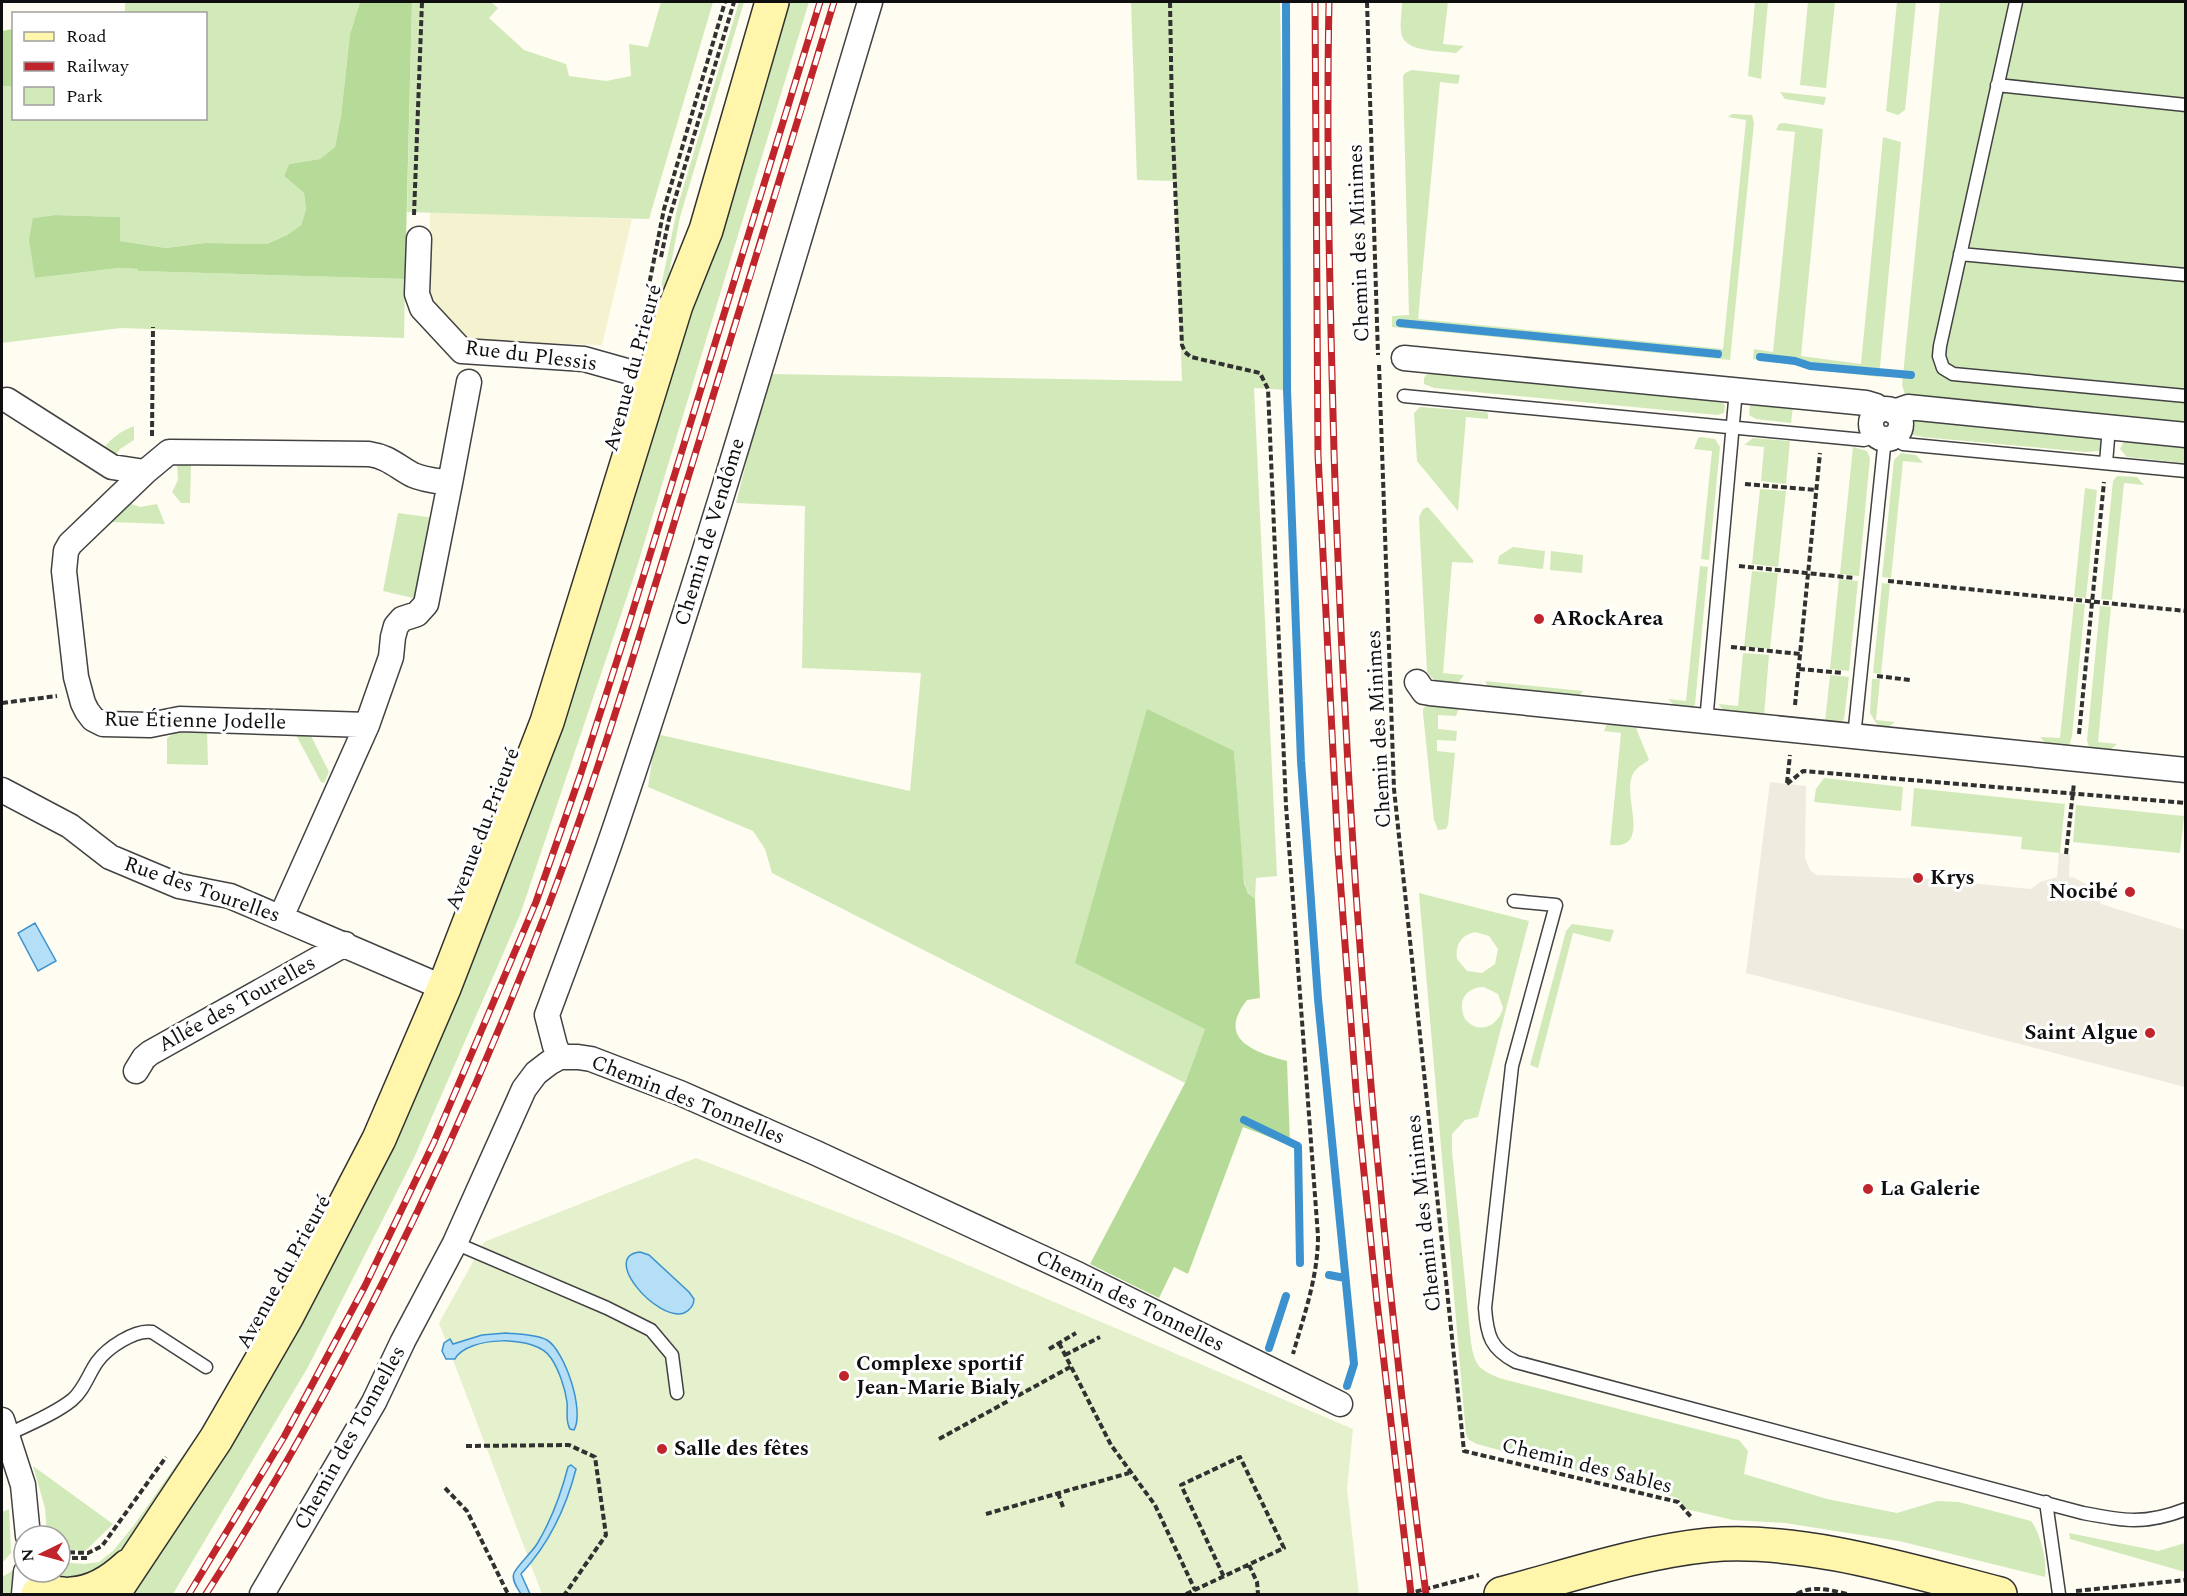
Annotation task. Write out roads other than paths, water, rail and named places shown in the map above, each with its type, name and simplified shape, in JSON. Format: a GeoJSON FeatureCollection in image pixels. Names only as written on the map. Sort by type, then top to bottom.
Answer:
{"type":"FeatureCollection","features":[{"type":"Feature","properties":{"kind":"street","name":"Chemin de Vendôme"},"geometry":{"type":"LineString","coordinates":[[560,1057],[547,1015],[618,821],[725,487],[870,2]]}},
{"type":"Feature","properties":{"kind":"street","name":"Avenue du Prieuré"},"geometry":{"type":"LineString","coordinates":[[113,1594],[221,1430],[292,1307],[379,1138],[444,988],[547,723],[655,380],[662,299],[706,230],[762,13]]}},
{"type":"Feature","properties":{"kind":"street","name":"Rue du Plessis"},"geometry":{"type":"LineString","coordinates":[[419,238],[417,294],[422,308],[462,351],[584,359],[655,380]]}},
{"type":"Feature","properties":{"kind":"street"},"geometry":{"type":"LineString","coordinates":[[1404,358],[1866,403],[1899,417],[1900,426],[1884,436]]}},
{"type":"Feature","properties":{"kind":"street"},"geometry":{"type":"LineString","coordinates":[[281,918],[367,725],[391,657],[396,626],[402,619],[417,614],[426,604],[470,382]]}},
{"type":"Feature","properties":{"kind":"street"},"geometry":{"type":"LineString","coordinates":[[7,400],[112,467],[151,467]]}},
{"type":"Feature","properties":{"kind":"street"},"geometry":{"type":"LineString","coordinates":[[1887,411],[1908,407],[2186,435]]}},
{"type":"Feature","properties":{"kind":"street","name":"Rue Étienne Jodelle"},"geometry":{"type":"LineString","coordinates":[[367,725],[180,719],[150,725],[103,724],[93,719],[80,693],[64,571],[66,551],[70,544],[169,452],[369,454],[391,460],[414,475],[450,483]]}},
{"type":"Feature","properties":{"kind":"street"},"geometry":{"type":"LineString","coordinates":[[1417,682],[1424,692],[1430,693],[2186,770]]}},
{"type":"Feature","properties":{"kind":"street","name":"Rue des Tourelles"},"geometry":{"type":"LineString","coordinates":[[2,790],[70,826],[110,857],[179,886],[230,896],[444,988]]}},
{"type":"Feature","properties":{"kind":"street","name":"Allée des Tourelles"},"geometry":{"type":"LineString","coordinates":[[136,1071],[150,1053],[345,944]]}},
{"type":"Feature","properties":{"kind":"street","name":"Chemin des Tonnelles"},"geometry":{"type":"LineString","coordinates":[[262,1594],[374,1402],[403,1341],[455,1243],[524,1089],[536,1073],[560,1057],[591,1059],[680,1093],[827,1158],[1058,1266],[1340,1404]]}},
{"type":"Feature","properties":{"kind":"street"},"geometry":{"type":"LineString","coordinates":[[4,1427],[23,1485],[27,1524]]}},
{"type":"Feature","properties":{"kind":"street"},"geometry":{"type":"LineString","coordinates":[[1501,1594],[1647,1556],[1711,1545],[1760,1545],[1831,1553],[2000,1594]]}},
{"type":"Feature","properties":{"kind":"street","name":"Avenue du Prieuré"},"geometry":{"type":"LineString","coordinates":[[49,1590],[87,1592],[105,1585],[128,1566],[141,1551]]}},
{"type":"Feature","properties":{"kind":"lane"},"geometry":{"type":"LineString","coordinates":[[2016,2],[1939,356],[1943,368],[1947,372],[2186,396]]}},
{"type":"Feature","properties":{"kind":"lane"},"geometry":{"type":"LineString","coordinates":[[1997,85],[2186,105]]}},
{"type":"Feature","properties":{"kind":"lane"},"geometry":{"type":"LineString","coordinates":[[1960,254],[2186,275]]}},
{"type":"Feature","properties":{"kind":"lane"},"geometry":{"type":"LineString","coordinates":[[1706,722],[1736,390]]}},
{"type":"Feature","properties":{"kind":"lane"},"geometry":{"type":"LineString","coordinates":[[1404,396],[1864,440],[1884,436],[1903,444],[2186,471]]}},
{"type":"Feature","properties":{"kind":"lane"},"geometry":{"type":"LineString","coordinates":[[2106,463],[2109,427]]}},
{"type":"Feature","properties":{"kind":"lane"},"geometry":{"type":"LineString","coordinates":[[1854,737],[1884,436]]}},
{"type":"Feature","properties":{"kind":"lane"},"geometry":{"type":"LineString","coordinates":[[1514,901],[1556,905],[1512,1066],[1485,1308],[1487,1329],[1493,1344],[1502,1355],[1516,1362],[2120,1521],[2140,1521],[2163,1517],[2186,1509]]}},
{"type":"Feature","properties":{"kind":"lane"},"geometry":{"type":"LineString","coordinates":[[455,1243],[607,1308],[651,1330],[672,1354],[677,1393]]}},
{"type":"Feature","properties":{"kind":"lane"},"geometry":{"type":"LineString","coordinates":[[4,1427],[51,1414],[73,1399],[104,1354],[144,1331],[152,1332],[206,1367]]}},
{"type":"Feature","properties":{"kind":"lane"},"geometry":{"type":"LineString","coordinates":[[2046,1503],[2059,1594]]}},
{"type":"Feature","properties":{"kind":"water"},"geometry":{"type":"Polygon","coordinates":[[[35,923],[56,961],[38,971],[18,933],[35,923]]]}},
{"type":"Feature","properties":{"kind":"water"},"geometry":{"type":"Polygon","coordinates":[[[640,1252],[649,1255],[689,1292],[694,1299],[690,1309],[684,1313],[673,1313],[660,1308],[637,1287],[629,1275],[626,1264],[629,1256],[640,1252]]]}},
{"type":"Feature","properties":{"kind":"water"},"geometry":{"type":"Polygon","coordinates":[[[506,1333],[538,1337],[554,1346],[566,1368],[575,1396],[577,1421],[574,1430],[570,1429],[568,1423],[566,1397],[559,1374],[551,1358],[543,1350],[531,1345],[502,1341],[473,1346],[462,1351],[455,1359],[446,1359],[442,1351],[444,1343],[450,1339],[453,1344],[482,1335],[506,1333]]]}},
{"type":"Feature","properties":{"kind":"water"},"geometry":{"type":"Polygon","coordinates":[[[571,1465],[576,1469],[562,1511],[548,1538],[521,1574],[530,1594],[521,1594],[514,1581],[514,1573],[542,1535],[556,1506],[568,1467],[571,1465]]]}},
{"type":"Feature","properties":{"kind":"waterway"},"geometry":{"type":"LineString","coordinates":[[1286,2],[1287,390],[1301,761],[1318,999],[1354,1364],[1347,1386]]}},
{"type":"Feature","properties":{"kind":"waterway"},"geometry":{"type":"LineString","coordinates":[[1400,323],[1718,354]]}},
{"type":"Feature","properties":{"kind":"waterway"},"geometry":{"type":"LineString","coordinates":[[1760,357],[1795,361],[1810,366],[1911,375]]}},
{"type":"Feature","properties":{"kind":"waterway"},"geometry":{"type":"LineString","coordinates":[[1244,1120],[1298,1146],[1300,1263]]}},
{"type":"Feature","properties":{"kind":"waterway"},"geometry":{"type":"LineString","coordinates":[[1329,1275],[1345,1278]]}},
{"type":"Feature","properties":{"kind":"waterway"},"geometry":{"type":"LineString","coordinates":[[1269,1348],[1286,1296]]}},
{"type":"Feature","properties":{"kind":"railway"},"geometry":{"type":"LineString","coordinates":[[189,1594],[284,1437],[365,1286],[434,1142],[536,902],[581,773],[629,623],[820,2]]}},
{"type":"Feature","properties":{"kind":"railway"},"geometry":{"type":"LineString","coordinates":[[206,1594],[257,1513],[351,1345],[436,1173],[513,996],[585,806],[618,704],[834,2]]}},
{"type":"Feature","properties":{"kind":"railway"},"geometry":{"type":"LineString","coordinates":[[1315,2],[1318,455],[1338,851],[1357,1103],[1377,1302],[1411,1594]]}},
{"type":"Feature","properties":{"kind":"railway"},"geometry":{"type":"LineString","coordinates":[[1329,2],[1328,170],[1331,339],[1346,737],[1378,1167],[1408,1452],[1426,1594]]}},
{"type":"Feature","properties":{"kind":"place","name":"ARockArea"},"geometry":{"type":"Point","coordinates":[1539,619]}},
{"type":"Feature","properties":{"kind":"place","name":"Krys"},"geometry":{"type":"Point","coordinates":[1918,878]}},
{"type":"Feature","properties":{"kind":"place","name":"Nocibé"},"geometry":{"type":"Point","coordinates":[2130,892]}},
{"type":"Feature","properties":{"kind":"place","name":"Saint Algue"},"geometry":{"type":"Point","coordinates":[2150,1033]}},
{"type":"Feature","properties":{"kind":"place","name":"La Galerie"},"geometry":{"type":"Point","coordinates":[1868,1189]}},
{"type":"Feature","properties":{"kind":"place","name":"Complexe sportif Jean-Marie Bialy"},"geometry":{"type":"Point","coordinates":[844,1376]}},
{"type":"Feature","properties":{"kind":"place","name":"Salle des fêtes"},"geometry":{"type":"Point","coordinates":[662,1449]}}]}
